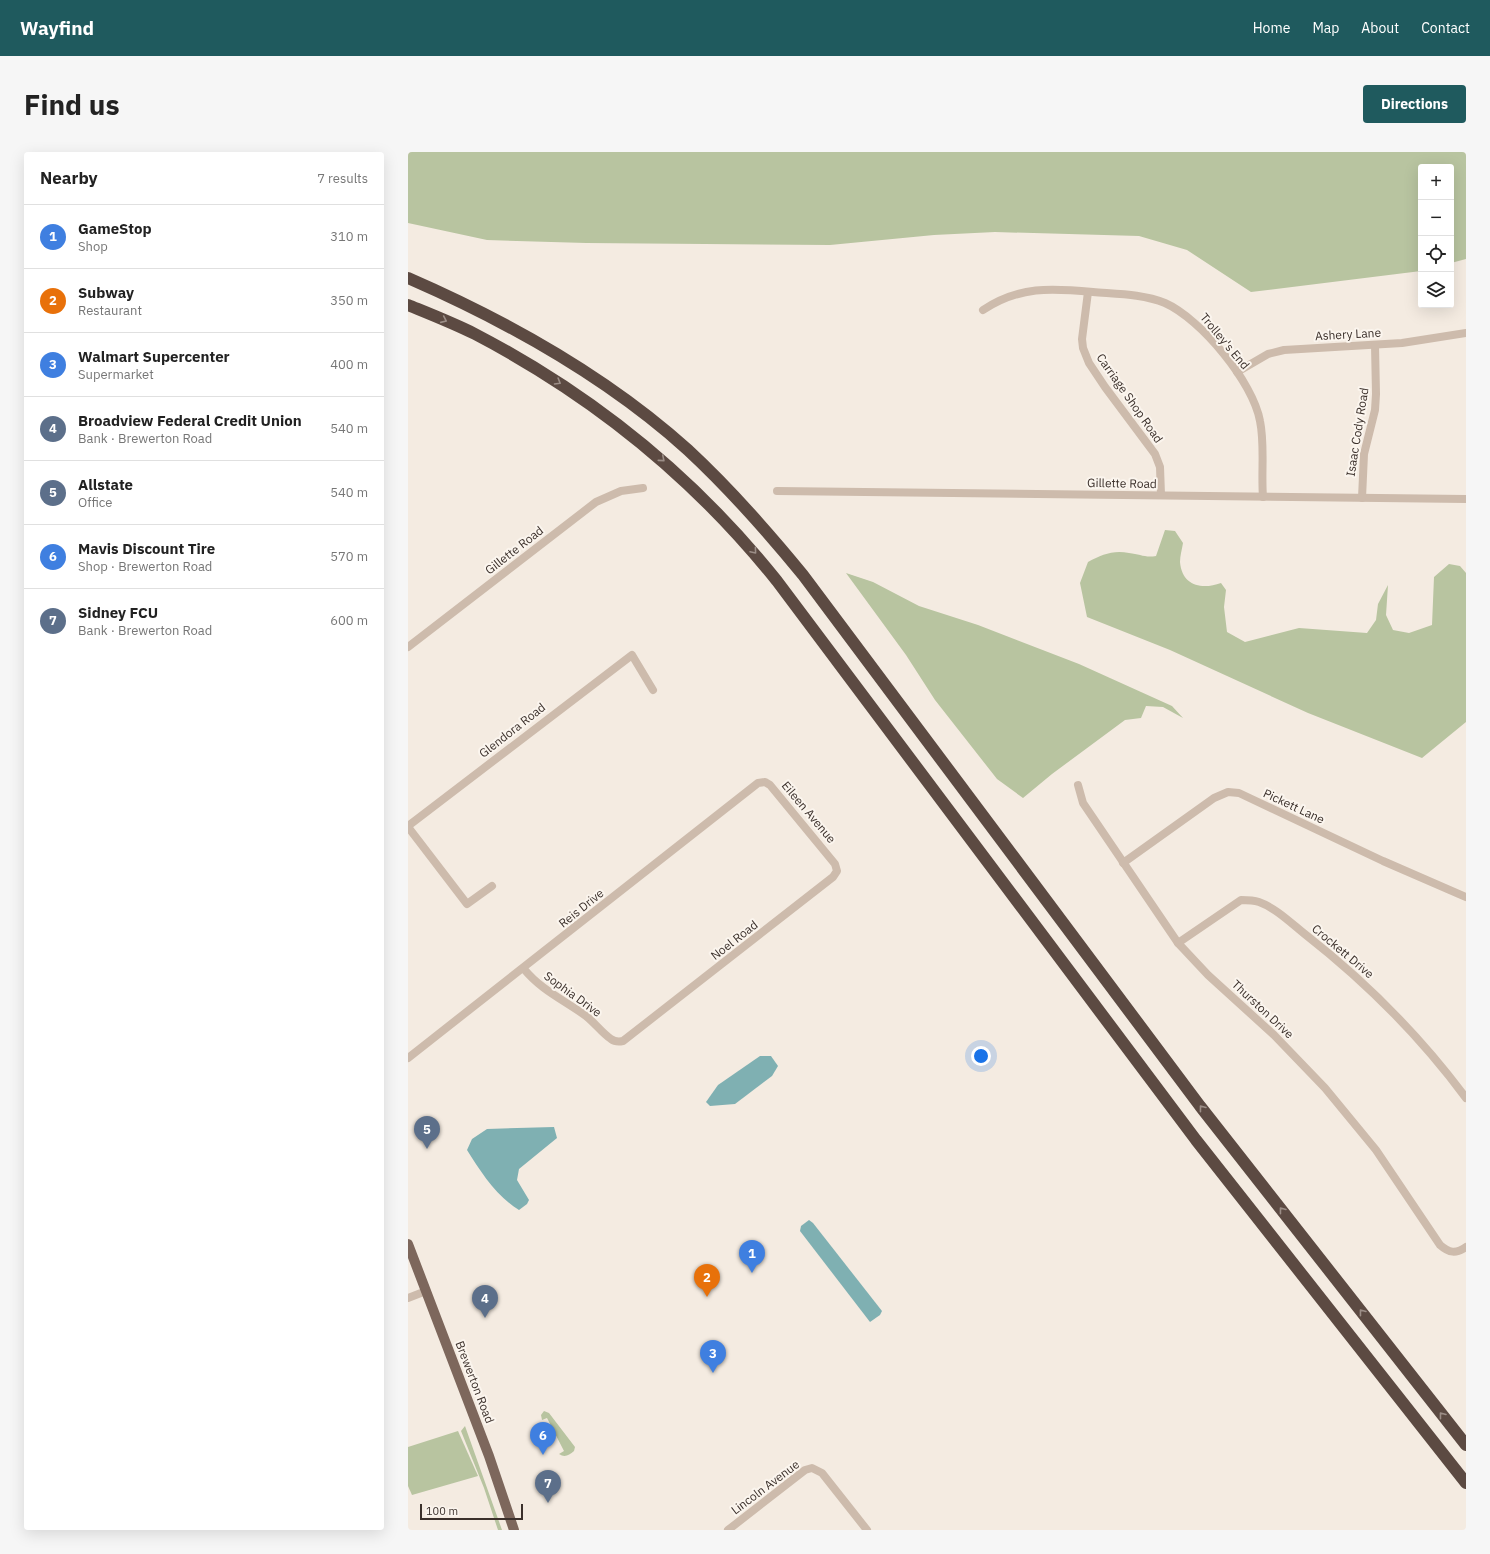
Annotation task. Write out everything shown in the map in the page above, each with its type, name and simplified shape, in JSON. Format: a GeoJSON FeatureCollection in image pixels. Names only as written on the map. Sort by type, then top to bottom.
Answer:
{"type":"FeatureCollection","features":[{"type":"Feature","properties":{"kind":"highway"},"geometry":{"type":"LineString","coordinates":[[408,278],[496,318],[549,348],[604,384],[663,429],[688,451],[758,520],[808,581],[1200,1106],[1466,1445]]}},
{"type":"Feature","properties":{"kind":"highway"},"geometry":{"type":"LineString","coordinates":[[408,305],[473,333],[573,391],[662,459],[728,522],[777,581],[1196,1140],[1466,1483]]}},
{"type":"Feature","properties":{"kind":"main road","name":"Brewerton Road"},"geometry":{"type":"LineString","coordinates":[[408,1244],[489,1456],[514,1530]]}},
{"type":"Feature","properties":{"kind":"street","name":"Trolley's End"},"geometry":{"type":"LineString","coordinates":[[983,310],[998,300],[1020,292],[1041,289],[1135,296],[1152,299],[1166,304],[1192,320],[1205,333],[1237,372],[1253,400],[1260,422],[1263,497]]}},
{"type":"Feature","properties":{"kind":"street","name":"Carriage Shop Road"},"geometry":{"type":"LineString","coordinates":[[1088,292],[1082,338],[1083,348],[1089,363],[1105,388],[1155,454],[1160,467],[1161,495]]}},
{"type":"Feature","properties":{"kind":"street","name":"Ashery Lane"},"geometry":{"type":"LineString","coordinates":[[1237,372],[1258,359],[1275,351],[1375,345],[1466,333]]}},
{"type":"Feature","properties":{"kind":"street","name":"Isaac Cody Road"},"geometry":{"type":"LineString","coordinates":[[1362,498],[1364,454],[1375,410],[1375,345]]}},
{"type":"Feature","properties":{"kind":"street","name":"Gillette Road"},"geometry":{"type":"LineString","coordinates":[[408,647],[596,502],[621,491],[643,488]]}},
{"type":"Feature","properties":{"kind":"street","name":"Gillette Road"},"geometry":{"type":"LineString","coordinates":[[777,491],[1466,499]]}},
{"type":"Feature","properties":{"kind":"street","name":"Glendora Road"},"geometry":{"type":"LineString","coordinates":[[408,826],[632,655],[653,690]]}},
{"type":"Feature","properties":{"kind":"street","name":"Reis Drive"},"geometry":{"type":"LineString","coordinates":[[408,1058],[524,969],[754,786],[765,782],[770,785]]}},
{"type":"Feature","properties":{"kind":"street","name":"Eileen Avenue"},"geometry":{"type":"LineString","coordinates":[[770,785],[830,856]]}},
{"type":"Feature","properties":{"kind":"street","name":"Thurston Drive"},"geometry":{"type":"LineString","coordinates":[[1078,785],[1083,803],[1178,943],[1208,975],[1274,1035],[1325,1088],[1376,1150],[1440,1245],[1446,1250],[1454,1252],[1466,1247]]}},
{"type":"Feature","properties":{"kind":"street","name":"Pickett Lane"},"geometry":{"type":"LineString","coordinates":[[1123,863],[1214,798],[1228,792],[1239,793],[1383,861],[1466,897]]}},
{"type":"Feature","properties":{"kind":"street"},"geometry":{"type":"LineString","coordinates":[[408,826],[467,904],[492,886]]}},
{"type":"Feature","properties":{"kind":"street","name":"Noel Road"},"geometry":{"type":"LineString","coordinates":[[630,1036],[833,877],[837,871],[830,856]]}},
{"type":"Feature","properties":{"kind":"street","name":"Crockett Drive"},"geometry":{"type":"LineString","coordinates":[[1178,943],[1241,900],[1253,900],[1266,905],[1325,949],[1387,1005],[1416,1035],[1466,1098]]}},
{"type":"Feature","properties":{"kind":"street","name":"Sophia Drive"},"geometry":{"type":"LineString","coordinates":[[524,969],[537,983],[555,998],[584,1015],[611,1039],[617,1042],[623,1041],[630,1036]]}},
{"type":"Feature","properties":{"kind":"street"},"geometry":{"type":"LineString","coordinates":[[408,1298],[426,1291]]}},
{"type":"Feature","properties":{"kind":"street","name":"Lincoln Avenue"},"geometry":{"type":"LineString","coordinates":[[728,1530],[805,1470],[812,1468],[817,1469],[835,1489],[867,1530]]}},
{"type":"Feature","properties":{"kind":"green space"},"geometry":{"type":"Polygon","coordinates":[[[408,152],[1466,152],[1466,259],[1454,262],[1454,164],[1418,164],[1418,271],[1251,292],[1187,250],[1139,236],[995,232],[934,235],[830,245],[586,243],[487,240],[408,223],[408,152]]]}},
{"type":"Feature","properties":{"kind":"green space"},"geometry":{"type":"Polygon","coordinates":[[[1165,530],[1175,531],[1183,543],[1180,562],[1182,570],[1189,581],[1200,586],[1221,583],[1226,590],[1224,607],[1227,632],[1245,642],[1299,628],[1367,633],[1376,620],[1378,604],[1388,585],[1386,615],[1393,630],[1409,633],[1432,625],[1434,577],[1449,564],[1460,566],[1466,573],[1466,722],[1422,758],[1308,713],[1170,650],[1087,617],[1080,583],[1088,562],[1103,555],[1117,552],[1133,553],[1149,557],[1156,556],[1165,530]]]}},
{"type":"Feature","properties":{"kind":"green space"},"geometry":{"type":"Polygon","coordinates":[[[846,573],[873,582],[919,606],[978,625],[1079,664],[1172,706],[1183,718],[1163,707],[1146,706],[1141,718],[1125,720],[1052,774],[1023,798],[997,779],[935,700],[906,655],[846,573]]]}},
{"type":"Feature","properties":{"kind":"green space"},"geometry":{"type":"Polygon","coordinates":[[[544,1411],[549,1413],[575,1447],[574,1451],[569,1455],[563,1456],[559,1454],[564,1451],[547,1418],[542,1420],[541,1415],[544,1411]]]}},
{"type":"Feature","properties":{"kind":"green space"},"geometry":{"type":"Polygon","coordinates":[[[465,1426],[502,1530],[498,1530],[484,1488],[461,1431],[465,1426]]]}},
{"type":"Feature","properties":{"kind":"green space"},"geometry":{"type":"Polygon","coordinates":[[[458,1431],[478,1476],[412,1495],[408,1486],[408,1447],[458,1431]]]}},
{"type":"Feature","properties":{"kind":"water"},"geometry":{"type":"Polygon","coordinates":[[[760,1056],[771,1056],[778,1066],[772,1076],[735,1104],[710,1106],[706,1102],[718,1085],[760,1056]]]}},
{"type":"Feature","properties":{"kind":"water"},"geometry":{"type":"Polygon","coordinates":[[[554,1127],[557,1138],[519,1169],[517,1180],[529,1200],[527,1204],[519,1210],[496,1191],[467,1150],[472,1139],[487,1129],[554,1127]]]}},
{"type":"Feature","properties":{"kind":"water"},"geometry":{"type":"Polygon","coordinates":[[[809,1220],[813,1223],[882,1311],[880,1315],[870,1322],[800,1231],[801,1226],[809,1220]]]}},
{"type":"Feature","properties":{"kind":"place","name":"Allstate"},"geometry":{"type":"Point","coordinates":[427,1149]}},
{"type":"Feature","properties":{"kind":"place","name":"GameStop"},"geometry":{"type":"Point","coordinates":[752,1273]}},
{"type":"Feature","properties":{"kind":"place","name":"Subway"},"geometry":{"type":"Point","coordinates":[707,1297]}},
{"type":"Feature","properties":{"kind":"place","name":"Broadview Federal Credit Union"},"geometry":{"type":"Point","coordinates":[485,1318]}},
{"type":"Feature","properties":{"kind":"place","name":"Walmart Supercenter"},"geometry":{"type":"Point","coordinates":[713,1373]}},
{"type":"Feature","properties":{"kind":"place","name":"Mavis Discount Tire"},"geometry":{"type":"Point","coordinates":[543,1455]}},
{"type":"Feature","properties":{"kind":"place","name":"Sidney FCU"},"geometry":{"type":"Point","coordinates":[548,1503]}}]}
